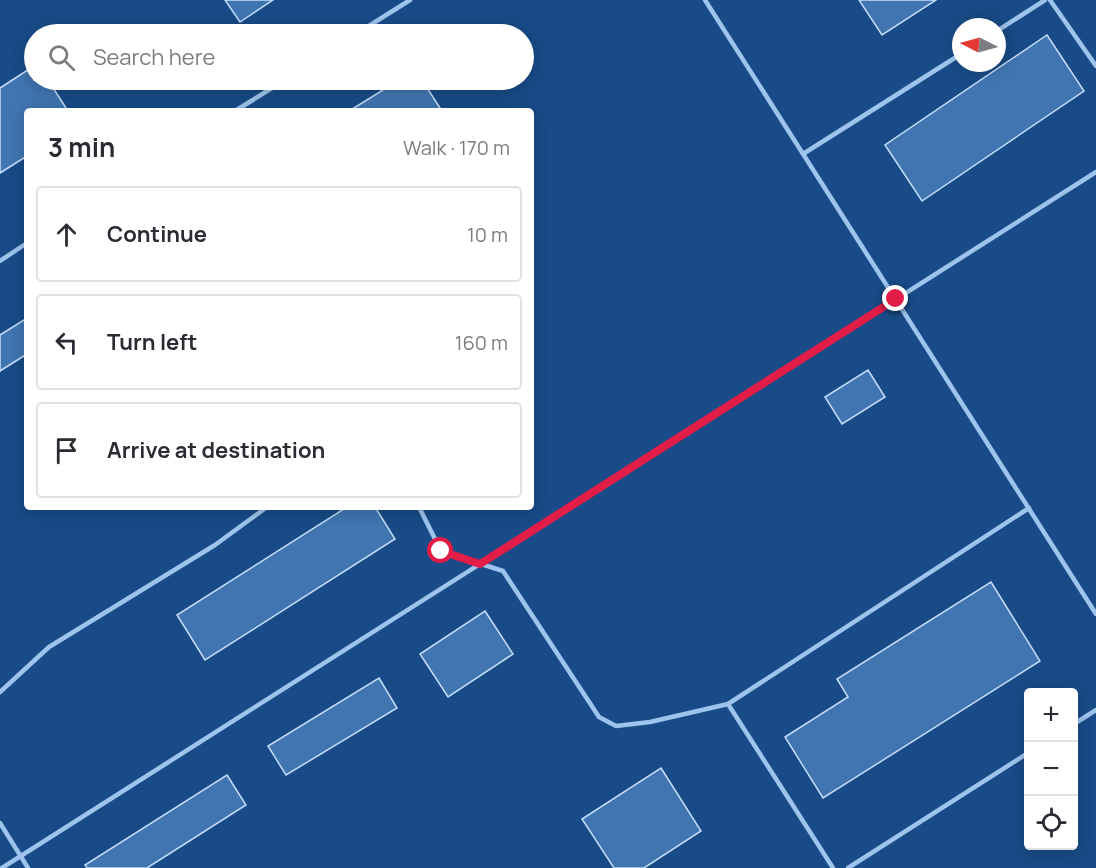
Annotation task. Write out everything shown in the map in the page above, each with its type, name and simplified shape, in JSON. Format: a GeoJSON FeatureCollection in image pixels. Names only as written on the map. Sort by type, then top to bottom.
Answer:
{"type":"FeatureCollection","features":[{"type":"Feature","properties":{"kind":"lane"},"geometry":{"type":"LineString","coordinates":[[372,24],[410,0]]}},
{"type":"Feature","properties":{"kind":"lane"},"geometry":{"type":"LineString","coordinates":[[705,0],[1096,615]]}},
{"type":"Feature","properties":{"kind":"lane"},"geometry":{"type":"LineString","coordinates":[[1006,25],[1047,0],[1096,66]]}},
{"type":"Feature","properties":{"kind":"lane"},"geometry":{"type":"LineString","coordinates":[[803,154],[952,60]]}},
{"type":"Feature","properties":{"kind":"lane"},"geometry":{"type":"LineString","coordinates":[[241,108],[269,90]]}},
{"type":"Feature","properties":{"kind":"lane"},"geometry":{"type":"LineString","coordinates":[[2,868],[1096,172]]}},
{"type":"Feature","properties":{"kind":"lane"},"geometry":{"type":"LineString","coordinates":[[0,261],[24,245]]}},
{"type":"Feature","properties":{"kind":"lane"},"geometry":{"type":"LineString","coordinates":[[420,510],[441,551],[503,571],[598,717],[616,726],[650,722],[728,704],[1029,508]]}},
{"type":"Feature","properties":{"kind":"lane"},"geometry":{"type":"LineString","coordinates":[[0,692],[49,647],[215,545],[263,510]]}},
{"type":"Feature","properties":{"kind":"lane"},"geometry":{"type":"LineString","coordinates":[[728,704],[833,868]]}},
{"type":"Feature","properties":{"kind":"lane"},"geometry":{"type":"LineString","coordinates":[[1078,721],[1096,710]]}},
{"type":"Feature","properties":{"kind":"lane"},"geometry":{"type":"LineString","coordinates":[[848,868],[1024,756]]}},
{"type":"Feature","properties":{"kind":"lane"},"geometry":{"type":"LineString","coordinates":[[0,823],[28,868]]}},
{"type":"Feature","properties":{"kind":"building"},"geometry":{"type":"Polygon","coordinates":[[[225,0],[273,0],[240,22],[225,0]]]}},
{"type":"Feature","properties":{"kind":"building"},"geometry":{"type":"Polygon","coordinates":[[[859,0],[936,0],[882,35],[859,0]]]}},
{"type":"Feature","properties":{"kind":"building"},"geometry":{"type":"Polygon","coordinates":[[[1047,35],[1084,91],[922,201],[885,145],[993,72],[1006,72],[1006,63],[1047,35]]]}},
{"type":"Feature","properties":{"kind":"building"},"geometry":{"type":"Polygon","coordinates":[[[24,72],[24,90],[54,90],[66,108],[24,108],[24,158],[0,173],[0,88],[24,72]]]}},
{"type":"Feature","properties":{"kind":"building"},"geometry":{"type":"Polygon","coordinates":[[[383,90],[428,90],[440,108],[354,108],[383,90]]]}},
{"type":"Feature","properties":{"kind":"building"},"geometry":{"type":"Polygon","coordinates":[[[24,320],[24,356],[0,371],[0,335],[24,320]]]}},
{"type":"Feature","properties":{"kind":"building"},"geometry":{"type":"Polygon","coordinates":[[[868,370],[885,397],[842,424],[825,397],[868,370]]]}},
{"type":"Feature","properties":{"kind":"building"},"geometry":{"type":"Polygon","coordinates":[[[342,510],[377,510],[395,539],[205,660],[177,615],[342,510]]]}},
{"type":"Feature","properties":{"kind":"building"},"geometry":{"type":"Polygon","coordinates":[[[991,582],[1040,661],[823,798],[785,737],[848,697],[837,679],[991,582]]]}},
{"type":"Feature","properties":{"kind":"building"},"geometry":{"type":"Polygon","coordinates":[[[485,611],[513,654],[448,697],[420,654],[485,611]]]}},
{"type":"Feature","properties":{"kind":"building"},"geometry":{"type":"Polygon","coordinates":[[[379,678],[397,708],[286,775],[268,746],[379,678]]]}},
{"type":"Feature","properties":{"kind":"building"},"geometry":{"type":"Polygon","coordinates":[[[661,768],[701,831],[644,868],[614,868],[582,819],[661,768]]]}},
{"type":"Feature","properties":{"kind":"building"},"geometry":{"type":"Polygon","coordinates":[[[227,775],[246,805],[147,868],[87,868],[85,865],[227,775]]]}},
{"type":"Feature","properties":{"kind":"route"},"geometry":{"type":"LineString","coordinates":[[441,551],[480,564],[896,299]]}}]}
